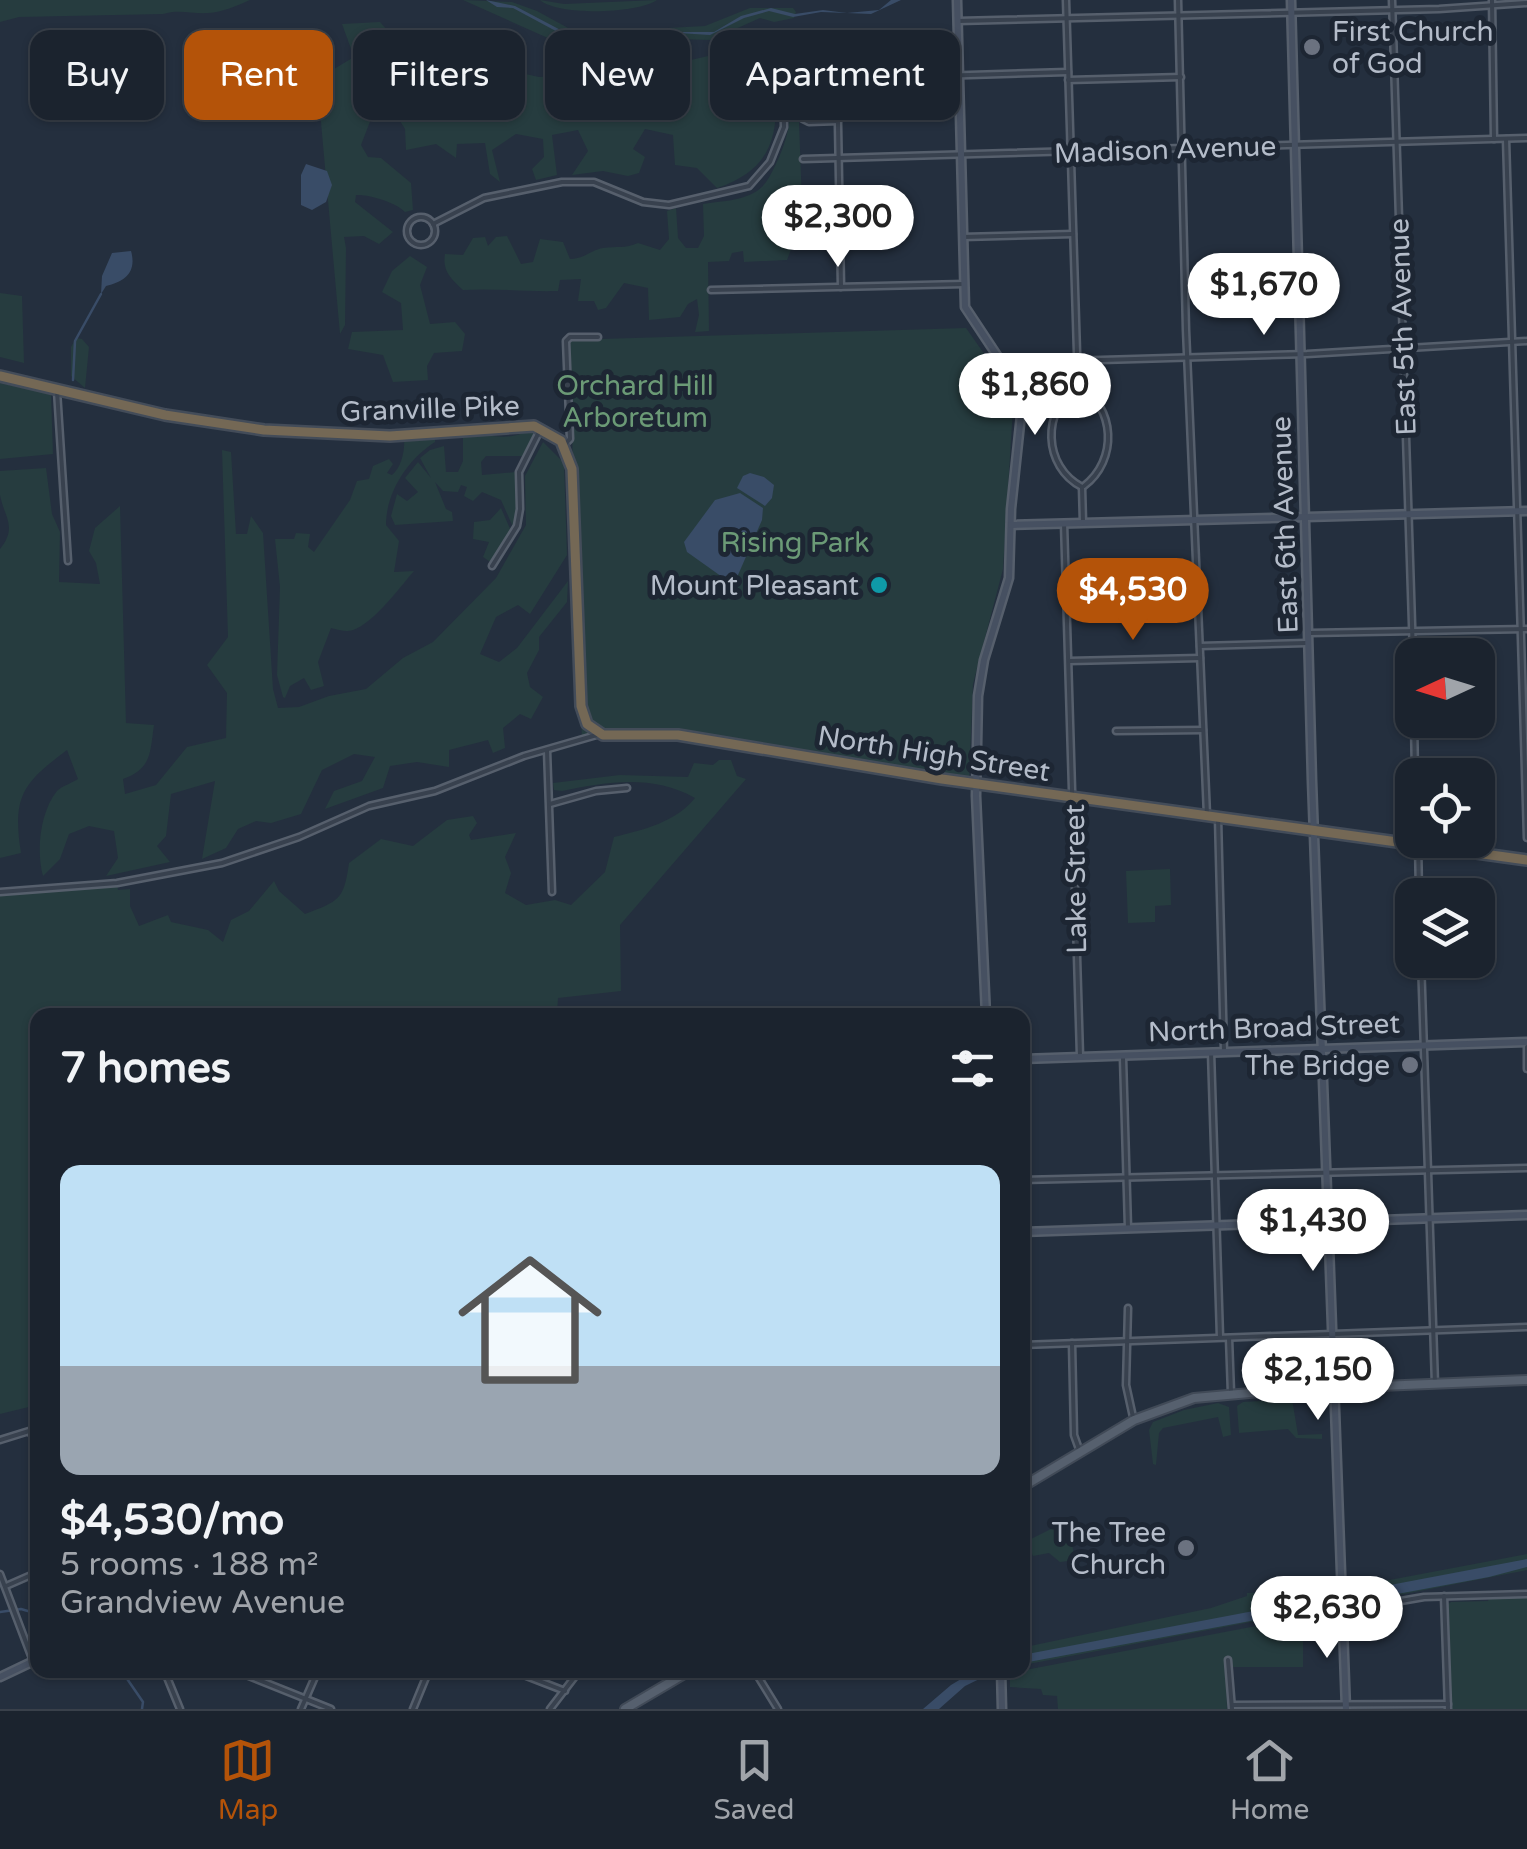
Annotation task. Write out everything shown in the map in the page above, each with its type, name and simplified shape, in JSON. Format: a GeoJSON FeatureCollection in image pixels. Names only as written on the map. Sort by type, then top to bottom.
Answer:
{"type":"FeatureCollection","features":[{"type":"Feature","properties":{"kind":"highway","name":"Granville Pike"},"geometry":{"type":"LineString","coordinates":[[0,376],[188,420],[307,434],[390,436],[522,425],[541,428],[564,444]]}},
{"type":"Feature","properties":{"kind":"highway"},"geometry":{"type":"LineString","coordinates":[[564,444],[572,469],[581,706],[588,724],[600,734]]}},
{"type":"Feature","properties":{"kind":"highway","name":"North High Street"},"geometry":{"type":"LineString","coordinates":[[600,734],[678,735],[976,784],[1395,840]]}},
{"type":"Feature","properties":{"kind":"highway","name":"North High Street"},"geometry":{"type":"LineString","coordinates":[[1495,855],[1527,860]]}},
{"type":"Feature","properties":{"kind":"main road"},"geometry":{"type":"LineString","coordinates":[[1030,1482],[1134,1420],[1182,1401],[1232,1393],[1527,1380]]}},
{"type":"Feature","properties":{"kind":"main road"},"geometry":{"type":"LineString","coordinates":[[625,1709],[677,1678]]}},
{"type":"Feature","properties":{"kind":"street"},"geometry":{"type":"LineString","coordinates":[[1066,0],[1078,385]]}},
{"type":"Feature","properties":{"kind":"street"},"geometry":{"type":"LineString","coordinates":[[1178,0],[1199,646],[1224,1051]]}},
{"type":"Feature","properties":{"kind":"street","name":"East 6th Avenue"},"geometry":{"type":"LineString","coordinates":[[1291,0],[1346,1707]]}},
{"type":"Feature","properties":{"kind":"street","name":"East 5th Avenue"},"geometry":{"type":"LineString","coordinates":[[1392,0],[1412,638]]}},
{"type":"Feature","properties":{"kind":"street"},"geometry":{"type":"LineString","coordinates":[[957,1],[958,30]]}},
{"type":"Feature","properties":{"kind":"street"},"geometry":{"type":"LineString","coordinates":[[1492,3],[1494,139]]}},
{"type":"Feature","properties":{"kind":"street"},"geometry":{"type":"LineString","coordinates":[[958,21],[1527,3]]}},
{"type":"Feature","properties":{"kind":"street"},"geometry":{"type":"LineString","coordinates":[[960,76],[1068,72]]}},
{"type":"Feature","properties":{"kind":"street"},"geometry":{"type":"LineString","coordinates":[[1068,80],[1181,77]]}},
{"type":"Feature","properties":{"kind":"street"},"geometry":{"type":"LineString","coordinates":[[433,224],[484,198],[562,182],[594,182],[643,202],[669,205],[750,186],[770,162],[784,120]]}},
{"type":"Feature","properties":{"kind":"street"},"geometry":{"type":"LineString","coordinates":[[805,120],[838,121],[841,287]]}},
{"type":"Feature","properties":{"kind":"street"},"geometry":{"type":"LineString","coordinates":[[960,120],[968,314],[1003,363],[1017,392],[1021,415],[1007,588],[979,686],[976,784],[986,1008]]}},
{"type":"Feature","properties":{"kind":"street","name":"Madison Avenue"},"geometry":{"type":"LineString","coordinates":[[803,159],[1527,138]]}},
{"type":"Feature","properties":{"kind":"street"},"geometry":{"type":"LineString","coordinates":[[1506,139],[1524,629],[1527,838]]}},
{"type":"Feature","properties":{"kind":"street"},"geometry":{"type":"LineString","coordinates":[[424,218],[433,224],[435,234],[428,243],[418,244],[410,238],[408,228],[414,220],[424,218]]}},
{"type":"Feature","properties":{"kind":"street"},"geometry":{"type":"LineString","coordinates":[[963,237],[1073,234]]}},
{"type":"Feature","properties":{"kind":"street"},"geometry":{"type":"LineString","coordinates":[[711,290],[964,284]]}},
{"type":"Feature","properties":{"kind":"street"},"geometry":{"type":"LineString","coordinates":[[564,444],[570,439],[566,341],[598,337]]}},
{"type":"Feature","properties":{"kind":"street"},"geometry":{"type":"LineString","coordinates":[[1003,363],[1403,350],[1527,341]]}},
{"type":"Feature","properties":{"kind":"street"},"geometry":{"type":"LineString","coordinates":[[1078,385],[1062,399],[1055,412],[1052,449],[1062,471],[1082,487]]}},
{"type":"Feature","properties":{"kind":"street"},"geometry":{"type":"LineString","coordinates":[[1078,385],[1102,410],[1108,442],[1102,468],[1082,487],[1083,522]]}},
{"type":"Feature","properties":{"kind":"street"},"geometry":{"type":"LineString","coordinates":[[57,392],[68,562]]}},
{"type":"Feature","properties":{"kind":"street"},"geometry":{"type":"LineString","coordinates":[[492,566],[517,526],[522,462],[541,428]]}},
{"type":"Feature","properties":{"kind":"street"},"geometry":{"type":"LineString","coordinates":[[1011,525],[1527,510]]}},
{"type":"Feature","properties":{"kind":"street","name":"Lake Street"},"geometry":{"type":"LineString","coordinates":[[1064,523],[1080,1056]]}},
{"type":"Feature","properties":{"kind":"street"},"geometry":{"type":"LineString","coordinates":[[1066,591],[1197,590]]}},
{"type":"Feature","properties":{"kind":"street"},"geometry":{"type":"LineString","coordinates":[[1310,632],[1524,629]]}},
{"type":"Feature","properties":{"kind":"street"},"geometry":{"type":"LineString","coordinates":[[1199,646],[1310,642]]}},
{"type":"Feature","properties":{"kind":"street"},"geometry":{"type":"LineString","coordinates":[[1068,661],[1200,658]]}},
{"type":"Feature","properties":{"kind":"street"},"geometry":{"type":"LineString","coordinates":[[1116,731],[1203,730]]}},
{"type":"Feature","properties":{"kind":"street","name":"North High Street"},"geometry":{"type":"LineString","coordinates":[[0,892],[117,883],[208,867],[286,842],[369,806],[435,791],[600,734]]}},
{"type":"Feature","properties":{"kind":"street"},"geometry":{"type":"LineString","coordinates":[[547,750],[552,892]]}},
{"type":"Feature","properties":{"kind":"street"},"geometry":{"type":"LineString","coordinates":[[550,804],[585,793],[627,788]]}},
{"type":"Feature","properties":{"kind":"street"},"geometry":{"type":"LineString","coordinates":[[1422,978],[1435,1384]]}},
{"type":"Feature","properties":{"kind":"street"},"geometry":{"type":"LineString","coordinates":[[1527,1044],[1527,1069]]}},
{"type":"Feature","properties":{"kind":"street","name":"North Broad Street"},"geometry":{"type":"LineString","coordinates":[[1030,1059],[1527,1044]]}},
{"type":"Feature","properties":{"kind":"street"},"geometry":{"type":"LineString","coordinates":[[1211,1052],[1220,1338]]}},
{"type":"Feature","properties":{"kind":"street"},"geometry":{"type":"LineString","coordinates":[[1122,1054],[1128,1228]]}},
{"type":"Feature","properties":{"kind":"street"},"geometry":{"type":"LineString","coordinates":[[1030,1180],[1527,1168]]}},
{"type":"Feature","properties":{"kind":"street"},"geometry":{"type":"LineString","coordinates":[[1030,1232],[1527,1216]]}},
{"type":"Feature","properties":{"kind":"street"},"geometry":{"type":"LineString","coordinates":[[1128,1308],[1126,1392],[1134,1420]]}},
{"type":"Feature","properties":{"kind":"street"},"geometry":{"type":"LineString","coordinates":[[1030,1346],[1527,1327]]}},
{"type":"Feature","properties":{"kind":"street"},"geometry":{"type":"LineString","coordinates":[[1229,1338],[1232,1393]]}},
{"type":"Feature","properties":{"kind":"street"},"geometry":{"type":"LineString","coordinates":[[1072,1344],[1074,1435],[1080,1452]]}},
{"type":"Feature","properties":{"kind":"street"},"geometry":{"type":"LineString","coordinates":[[0,1440],[30,1432]]}},
{"type":"Feature","properties":{"kind":"street"},"geometry":{"type":"LineString","coordinates":[[0,1574],[30,1646]]}},
{"type":"Feature","properties":{"kind":"street"},"geometry":{"type":"LineString","coordinates":[[5,1586],[30,1575]]}},
{"type":"Feature","properties":{"kind":"street"},"geometry":{"type":"LineString","coordinates":[[1343,1610],[1402,1599],[1527,1594]]}},
{"type":"Feature","properties":{"kind":"street"},"geometry":{"type":"LineString","coordinates":[[1228,1660],[1232,1707],[1448,1706],[1444,1596]]}},
{"type":"Feature","properties":{"kind":"street"},"geometry":{"type":"LineString","coordinates":[[0,1677],[30,1663]]}},
{"type":"Feature","properties":{"kind":"street"},"geometry":{"type":"LineString","coordinates":[[167,1678],[180,1709]]}},
{"type":"Feature","properties":{"kind":"street"},"geometry":{"type":"LineString","coordinates":[[254,1678],[331,1709]]}},
{"type":"Feature","properties":{"kind":"street"},"geometry":{"type":"LineString","coordinates":[[301,1709],[314,1678]]}},
{"type":"Feature","properties":{"kind":"street"},"geometry":{"type":"LineString","coordinates":[[412,1709],[426,1678]]}},
{"type":"Feature","properties":{"kind":"street"},"geometry":{"type":"LineString","coordinates":[[532,1678],[565,1691]]}},
{"type":"Feature","properties":{"kind":"street"},"geometry":{"type":"LineString","coordinates":[[550,1709],[574,1678]]}},
{"type":"Feature","properties":{"kind":"street"},"geometry":{"type":"LineString","coordinates":[[759,1678],[778,1709]]}},
{"type":"Feature","properties":{"kind":"street"},"geometry":{"type":"LineString","coordinates":[[1001,1678],[1002,1709]]}},
{"type":"Feature","properties":{"kind":"green space"},"geometry":{"type":"Polygon","coordinates":[[[0,0],[250,0],[208,13],[19,17],[0,22],[0,0]]]}},
{"type":"Feature","properties":{"kind":"green space"},"geometry":{"type":"Polygon","coordinates":[[[463,0],[512,2],[572,30],[545,30],[545,37],[463,0]]]}},
{"type":"Feature","properties":{"kind":"green space"},"geometry":{"type":"Polygon","coordinates":[[[540,0],[564,4],[657,0],[633,8],[580,11],[540,0]]]}},
{"type":"Feature","properties":{"kind":"green space"},"geometry":{"type":"Polygon","coordinates":[[[750,8],[793,8],[796,12],[794,18],[774,22],[760,18],[733,30],[710,30],[710,40],[690,39],[690,30],[646,30],[705,26],[750,8]]]}},
{"type":"Feature","properties":{"kind":"green space"},"geometry":{"type":"Polygon","coordinates":[[[380,22],[387,30],[353,30],[353,54],[342,24],[380,22]]]}},
{"type":"Feature","properties":{"kind":"green space"},"geometry":{"type":"Polygon","coordinates":[[[710,56],[710,120],[776,120],[773,136],[756,166],[717,188],[697,168],[675,165],[673,135],[645,129],[633,149],[645,157],[639,173],[628,176],[603,171],[572,175],[588,151],[578,130],[552,135],[557,175],[536,180],[532,169],[544,157],[543,139],[516,134],[492,150],[500,182],[490,174],[485,143],[457,144],[456,158],[436,144],[406,150],[405,129],[399,120],[525,120],[525,74],[545,77],[545,120],[690,120],[690,60],[710,56]]]}},
{"type":"Feature","properties":{"kind":"green space"},"geometry":{"type":"Polygon","coordinates":[[[353,58],[353,120],[371,120],[361,145],[368,157],[381,158],[411,183],[413,210],[405,212],[382,200],[356,195],[355,202],[393,232],[379,244],[364,236],[344,237],[345,325],[340,334],[321,120],[333,120],[333,70],[353,58]]]}},
{"type":"Feature","properties":{"kind":"green space"},"geometry":{"type":"Polygon","coordinates":[[[790,120],[799,120],[802,203],[800,226],[787,260],[744,262],[743,251],[732,253],[729,261],[708,262],[709,331],[695,332],[697,299],[688,304],[680,317],[649,320],[648,288],[624,283],[606,308],[598,310],[594,301],[578,301],[581,279],[560,280],[558,291],[463,290],[448,274],[445,254],[463,255],[473,238],[485,237],[488,246],[496,237],[507,236],[521,264],[533,262],[540,239],[563,242],[570,259],[603,248],[638,243],[660,250],[669,239],[667,211],[676,208],[678,238],[686,248],[698,248],[704,236],[703,204],[751,194],[763,186],[790,120]]]}},
{"type":"Feature","properties":{"kind":"green space"},"geometry":{"type":"Polygon","coordinates":[[[410,256],[427,267],[420,285],[430,324],[455,322],[465,334],[462,351],[434,353],[427,366],[428,380],[393,382],[383,355],[348,349],[352,332],[403,330],[401,303],[382,292],[392,271],[410,256]]]}},
{"type":"Feature","properties":{"kind":"green space"},"geometry":{"type":"Polygon","coordinates":[[[0,293],[22,296],[24,363],[0,357],[0,293]]]}},
{"type":"Feature","properties":{"kind":"green space","name":"Rising Park"},"geometry":{"type":"Polygon","coordinates":[[[966,328],[997,372],[1013,408],[1003,569],[973,684],[969,783],[663,733],[616,735],[582,742],[569,340],[966,328]]]}},
{"type":"Feature","properties":{"kind":"green space"},"geometry":{"type":"Polygon","coordinates":[[[76,338],[89,347],[85,388],[71,376],[71,347],[76,338]]]}},
{"type":"Feature","properties":{"kind":"green space"},"geometry":{"type":"Polygon","coordinates":[[[0,383],[51,394],[53,454],[0,459],[0,383]]]}},
{"type":"Feature","properties":{"kind":"green space"},"geometry":{"type":"Polygon","coordinates":[[[529,429],[537,432],[522,456],[486,456],[481,462],[482,475],[516,472],[518,516],[513,527],[501,500],[482,492],[473,501],[464,496],[467,487],[461,485],[458,492],[443,491],[435,482],[453,521],[395,525],[391,516],[397,494],[407,501],[418,492],[405,478],[418,462],[431,478],[420,458],[430,450],[444,446],[446,472],[458,472],[463,461],[463,434],[505,437],[529,429]]]}},
{"type":"Feature","properties":{"kind":"green space"},"geometry":{"type":"Polygon","coordinates":[[[435,438],[400,478],[387,513],[386,525],[399,541],[394,572],[414,571],[364,624],[347,631],[331,628],[318,662],[324,686],[311,690],[304,678],[290,686],[283,697],[277,675],[280,587],[275,539],[310,534],[308,547],[314,552],[350,500],[357,481],[369,479],[373,466],[389,459],[393,464],[387,473],[392,475],[402,459],[404,440],[435,438]]]}},
{"type":"Feature","properties":{"kind":"green space"},"geometry":{"type":"Polygon","coordinates":[[[543,442],[564,463],[567,555],[530,614],[518,605],[496,617],[480,654],[499,662],[517,648],[568,581],[567,602],[539,637],[539,650],[527,673],[530,687],[543,697],[531,719],[520,714],[503,728],[505,748],[493,753],[488,740],[449,750],[449,767],[417,762],[390,766],[383,788],[325,809],[334,791],[362,781],[375,757],[354,754],[322,770],[301,814],[271,823],[256,821],[238,829],[226,848],[202,859],[215,781],[171,794],[166,836],[157,846],[170,862],[106,876],[118,858],[114,831],[89,826],[69,834],[60,859],[43,876],[43,821],[57,791],[78,779],[67,750],[40,772],[24,792],[18,818],[21,853],[0,858],[0,549],[9,528],[0,495],[0,471],[46,468],[52,514],[60,532],[59,582],[100,584],[89,551],[95,528],[120,506],[126,723],[154,725],[144,765],[123,779],[125,794],[156,785],[187,747],[226,738],[227,693],[207,665],[228,637],[222,450],[231,452],[236,534],[247,534],[251,516],[263,533],[273,689],[278,708],[299,707],[366,689],[403,658],[433,642],[496,578],[526,525],[525,476],[543,442]]]}},
{"type":"Feature","properties":{"kind":"green space"},"geometry":{"type":"Polygon","coordinates":[[[501,508],[511,531],[492,563],[483,557],[489,542],[473,539],[474,522],[490,520],[501,508]]]}},
{"type":"Feature","properties":{"kind":"green space"},"geometry":{"type":"Polygon","coordinates":[[[719,760],[731,760],[737,776],[746,779],[620,925],[621,991],[558,998],[557,1008],[30,1008],[30,1407],[0,1414],[0,892],[117,883],[118,890],[130,889],[130,906],[139,926],[168,915],[171,922],[208,930],[223,942],[231,920],[249,911],[274,881],[279,891],[305,914],[338,897],[349,863],[381,839],[413,846],[447,820],[473,816],[477,823],[469,835],[471,840],[516,833],[505,857],[511,873],[505,893],[526,905],[555,900],[571,905],[605,872],[614,837],[669,819],[695,798],[646,783],[613,783],[562,791],[554,790],[553,783],[620,775],[688,777],[694,763],[713,765],[719,760]]]}},
{"type":"Feature","properties":{"kind":"green space"},"geometry":{"type":"Polygon","coordinates":[[[1170,869],[1171,905],[1155,906],[1155,922],[1128,923],[1126,871],[1170,869]]]}},
{"type":"Feature","properties":{"kind":"green space"},"geometry":{"type":"Polygon","coordinates":[[[1292,1399],[1298,1435],[1322,1434],[1322,1439],[1296,1438],[1288,1429],[1239,1433],[1237,1406],[1243,1402],[1292,1399]]]}},
{"type":"Feature","properties":{"kind":"green space"},"geometry":{"type":"Polygon","coordinates":[[[1218,1403],[1229,1407],[1231,1435],[1223,1437],[1218,1417],[1163,1428],[1159,1433],[1156,1465],[1153,1464],[1149,1430],[1153,1422],[1218,1403]]]}},
{"type":"Feature","properties":{"kind":"green space"},"geometry":{"type":"Polygon","coordinates":[[[1071,1519],[1077,1543],[1072,1544],[1075,1560],[1060,1562],[1049,1553],[1033,1556],[1030,1540],[1071,1519]]]}},
{"type":"Feature","properties":{"kind":"green space"},"geometry":{"type":"Polygon","coordinates":[[[1527,1554],[1527,1570],[1348,1605],[1347,1588],[1527,1554]]]}},
{"type":"Feature","properties":{"kind":"green space"},"geometry":{"type":"Polygon","coordinates":[[[1335,1578],[1336,1606],[1030,1664],[1030,1646],[1211,1608],[1247,1593],[1298,1591],[1300,1586],[1321,1588],[1335,1578]]]}},
{"type":"Feature","properties":{"kind":"green space"},"geometry":{"type":"Polygon","coordinates":[[[1489,1598],[1527,1598],[1527,1709],[1451,1709],[1447,1605],[1489,1598]]]}},
{"type":"Feature","properties":{"kind":"green space"},"geometry":{"type":"Polygon","coordinates":[[[1303,1617],[1303,1667],[1231,1667],[1226,1670],[1227,1709],[1058,1709],[1057,1696],[1043,1695],[1041,1689],[1010,1687],[1010,1678],[1030,1678],[1030,1669],[1303,1617]]]}},
{"type":"Feature","properties":{"kind":"water"},"geometry":{"type":"Polygon","coordinates":[[[486,0],[515,6],[561,30],[513,8],[497,7],[486,0]]]}},
{"type":"Feature","properties":{"kind":"water"},"geometry":{"type":"Polygon","coordinates":[[[891,0],[901,0],[871,14],[821,12],[793,17],[769,11],[717,30],[741,16],[771,8],[795,14],[823,10],[847,13],[879,10],[891,0]]]}},
{"type":"Feature","properties":{"kind":"water"},"geometry":{"type":"Polygon","coordinates":[[[306,164],[327,171],[332,185],[326,202],[312,210],[301,205],[301,175],[306,164]]]}},
{"type":"Feature","properties":{"kind":"water"},"geometry":{"type":"Polygon","coordinates":[[[131,251],[128,275],[106,286],[101,294],[102,276],[112,253],[131,251]]]}},
{"type":"Feature","properties":{"kind":"water"},"geometry":{"type":"Polygon","coordinates":[[[750,473],[774,485],[772,498],[765,506],[737,488],[743,476],[750,473]]]}},
{"type":"Feature","properties":{"kind":"water"},"geometry":{"type":"Polygon","coordinates":[[[740,493],[763,508],[762,520],[738,575],[725,579],[687,552],[684,542],[715,500],[740,493]]]}},
{"type":"Feature","properties":{"kind":"water"},"geometry":{"type":"Polygon","coordinates":[[[1527,1559],[1527,1567],[1489,1577],[1030,1662],[1030,1653],[1527,1559]]]}},
{"type":"Feature","properties":{"kind":"water"},"geometry":{"type":"Polygon","coordinates":[[[963,1678],[982,1678],[965,1686],[939,1709],[923,1709],[963,1678]]]}},
{"type":"Feature","properties":{"kind":"waterway"},"geometry":{"type":"LineString","coordinates":[[73,380],[75,341],[101,294]]}},
{"type":"Feature","properties":{"kind":"waterway"},"geometry":{"type":"LineString","coordinates":[[0,1612],[30,1612]]}},
{"type":"Feature","properties":{"kind":"waterway"},"geometry":{"type":"LineString","coordinates":[[126,1678],[143,1702],[142,1709]]}},
{"type":"Feature","properties":{"kind":"place","name":"First Church of God"},"geometry":{"type":"Point","coordinates":[1312,47]}},
{"type":"Feature","properties":{"kind":"place","name":"Mount Pleasant"},"geometry":{"type":"Point","coordinates":[879,585]}},
{"type":"Feature","properties":{"kind":"place","name":"The Bridge"},"geometry":{"type":"Point","coordinates":[1410,1065]}},
{"type":"Feature","properties":{"kind":"place","name":"The Tree Church"},"geometry":{"type":"Point","coordinates":[1186,1548]}},
{"type":"Feature","properties":{"kind":"park label","name":"Orchard Hill Arboretum"},"geometry":{"type":"Point","coordinates":[635,401]}}]}
